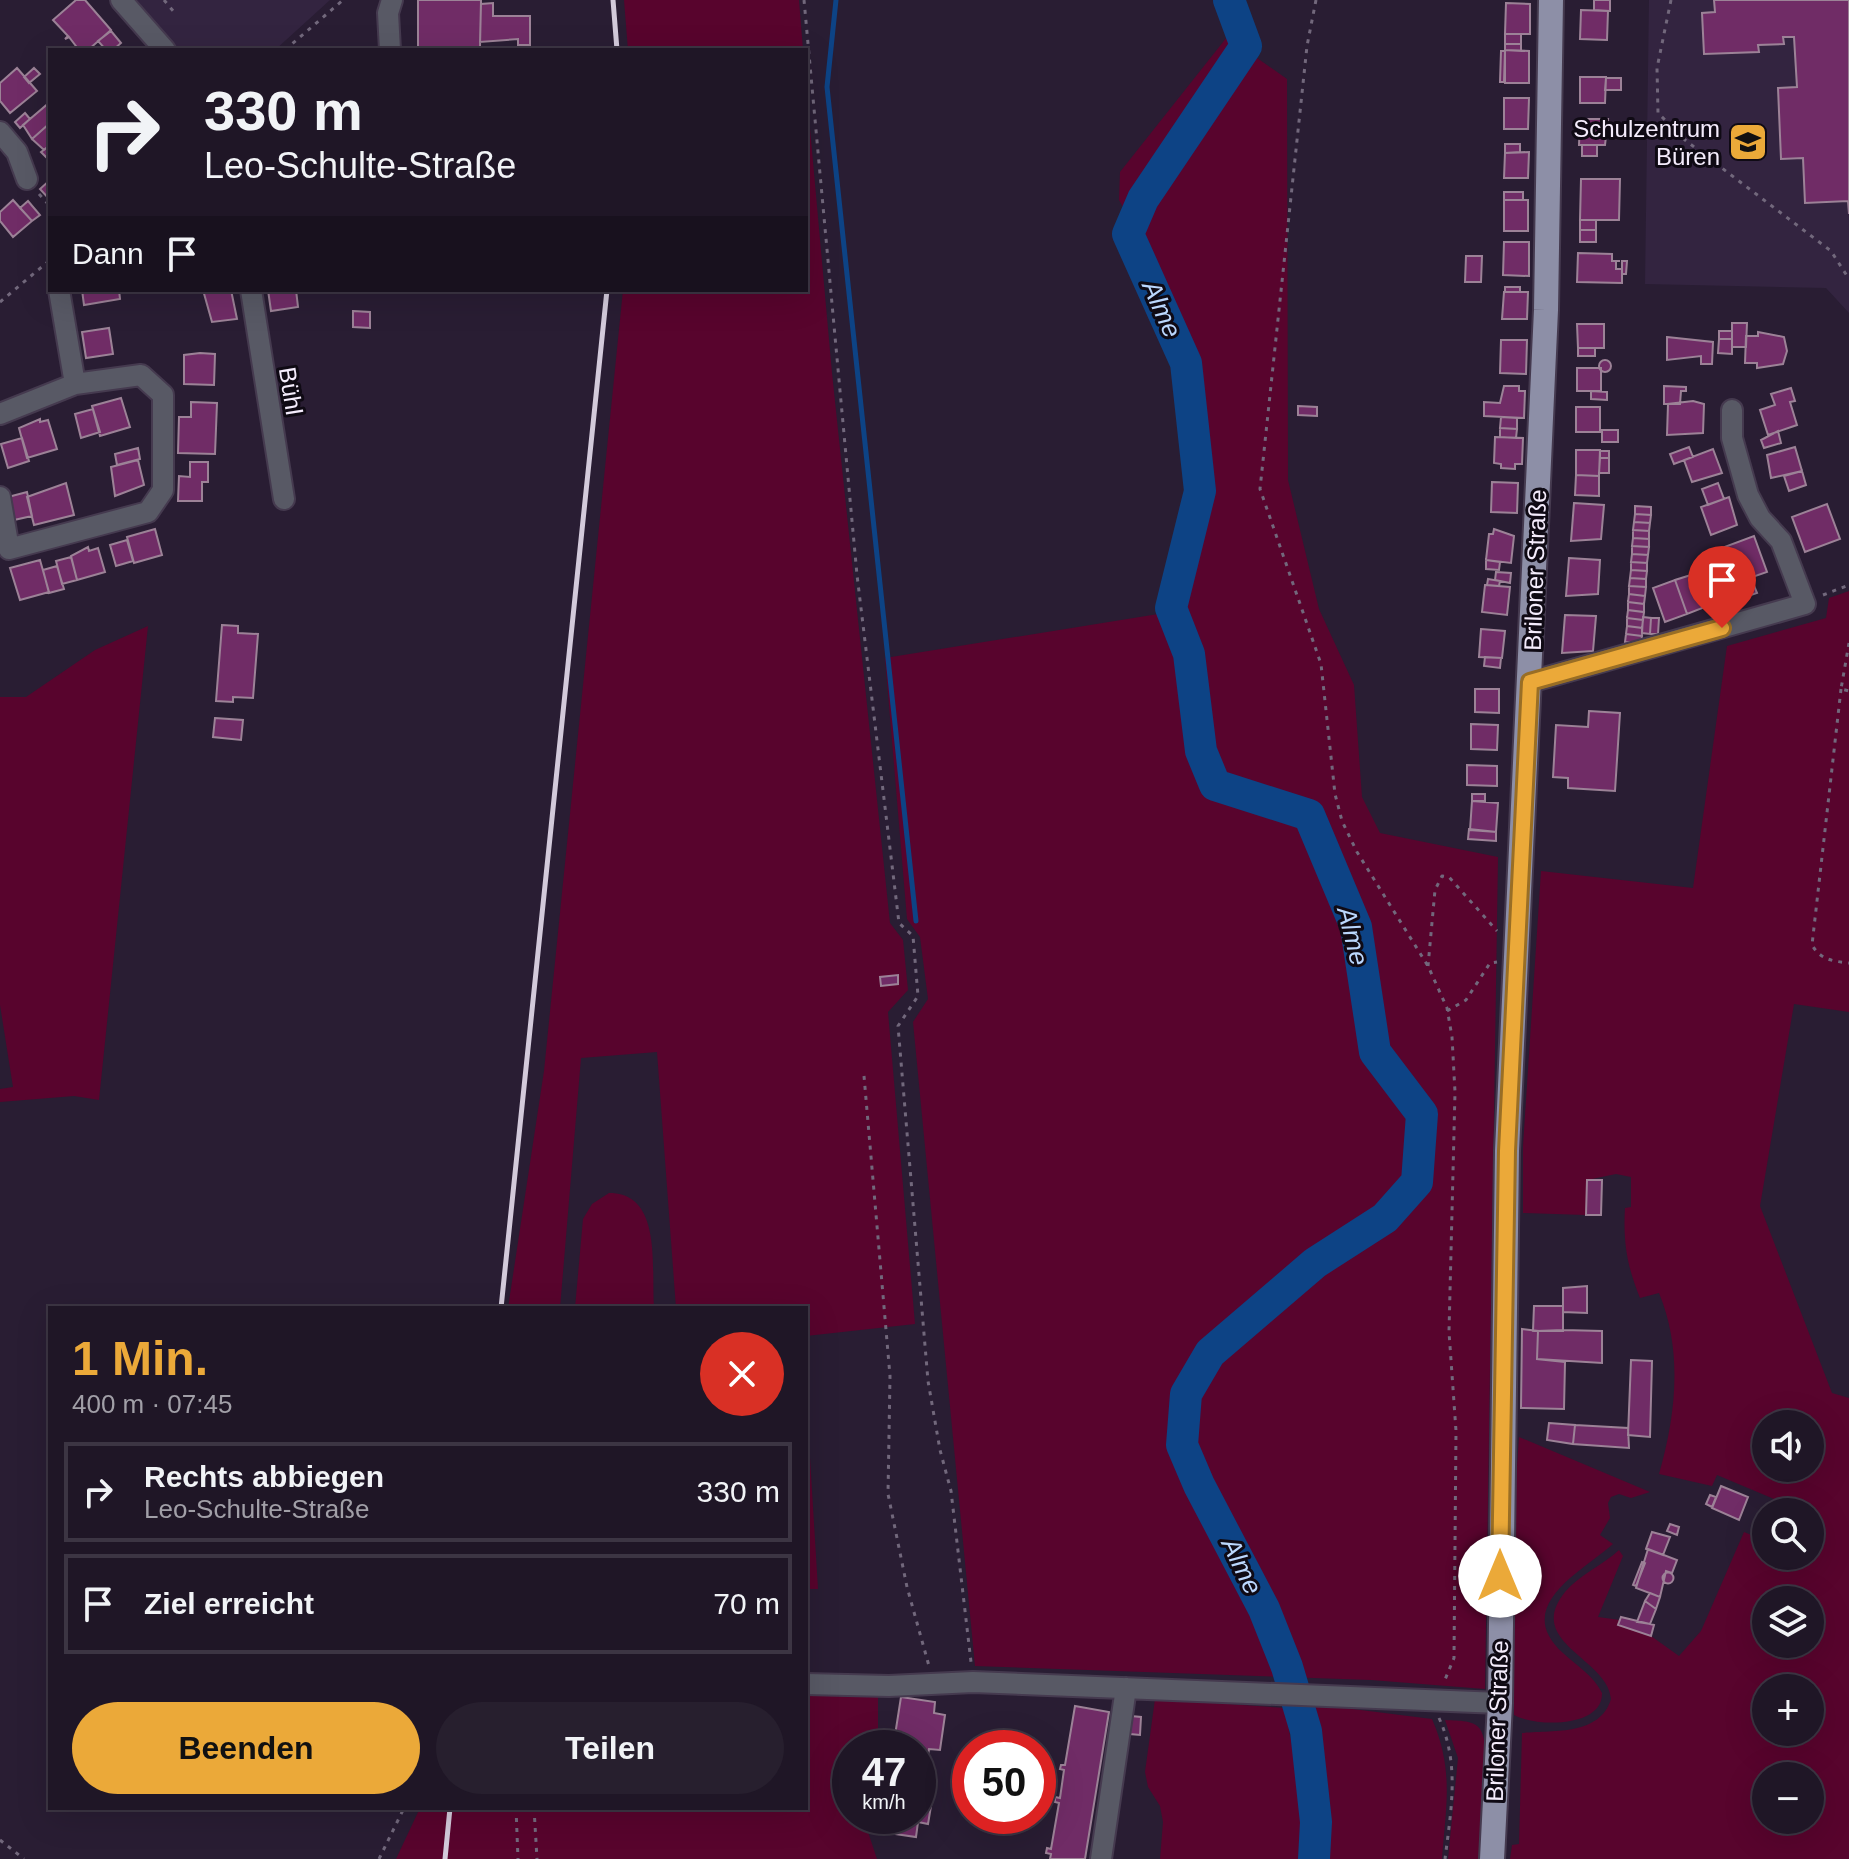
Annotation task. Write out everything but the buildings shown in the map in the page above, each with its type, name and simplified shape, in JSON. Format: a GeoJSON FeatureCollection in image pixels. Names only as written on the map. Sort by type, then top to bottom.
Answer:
{"type":"FeatureCollection","features":[{"type":"Feature","properties":{"kind":"main road","name":"Briloner Straße"},"geometry":{"type":"LineString","coordinates":[[1492,1859],[1500,1703],[1501,1418],[1517,932],[1546,310],[1551,0]]}},
{"type":"Feature","properties":{"kind":"street"},"geometry":{"type":"LineString","coordinates":[[121,0],[163,48]]}},
{"type":"Feature","properties":{"kind":"street"},"geometry":{"type":"LineString","coordinates":[[390,48],[388,13],[392,0]]}},
{"type":"Feature","properties":{"kind":"street"},"geometry":{"type":"LineString","coordinates":[[0,132],[17,152],[27,179]]}},
{"type":"Feature","properties":{"kind":"street"},"geometry":{"type":"LineString","coordinates":[[59,292],[75,384]]}},
{"type":"Feature","properties":{"kind":"street","name":"Bühl"},"geometry":{"type":"LineString","coordinates":[[251,292],[284,499]]}},
{"type":"Feature","properties":{"kind":"street"},"geometry":{"type":"LineString","coordinates":[[0,414],[75,384],[141,375],[163,395],[163,490],[148,512],[4,551],[0,497]]}},
{"type":"Feature","properties":{"kind":"street"},"geometry":{"type":"LineString","coordinates":[[1530,682],[1805,604],[1781,541],[1760,518],[1748,495],[1732,438],[1732,410]]}},
{"type":"Feature","properties":{"kind":"street"},"geometry":{"type":"LineString","coordinates":[[808,1684],[889,1686],[973,1682],[1500,1703]]}},
{"type":"Feature","properties":{"kind":"street"},"geometry":{"type":"LineString","coordinates":[[1101,1859],[1126,1688]]}},
{"type":"Feature","properties":{"kind":"path"},"geometry":{"type":"LineString","coordinates":[[164,0],[174,12]]}},
{"type":"Feature","properties":{"kind":"path"},"geometry":{"type":"LineString","coordinates":[[287,48],[343,0]]}},
{"type":"Feature","properties":{"kind":"path"},"geometry":{"type":"LineString","coordinates":[[804,0],[857,575],[899,923],[913,936],[918,996],[898,1026],[928,1381],[951,1491],[973,1682]]}},
{"type":"Feature","properties":{"kind":"path"},"geometry":{"type":"LineString","coordinates":[[1316,0],[1307,46],[1260,489],[1321,664],[1335,794],[1342,821],[1357,852],[1428,966],[1447,1008],[1455,1092],[1449,1332],[1456,1431],[1454,1658],[1438,1700],[1452,1755],[1445,1859]]}},
{"type":"Feature","properties":{"kind":"path"},"geometry":{"type":"LineString","coordinates":[[1671,0],[1657,68],[1658,113],[1685,140],[1831,251],[1849,276]]}},
{"type":"Feature","properties":{"kind":"path"},"geometry":{"type":"LineString","coordinates":[[0,302],[48,262]]}},
{"type":"Feature","properties":{"kind":"path"},"geometry":{"type":"LineString","coordinates":[[1805,604],[1849,585]]}},
{"type":"Feature","properties":{"kind":"path"},"geometry":{"type":"LineString","coordinates":[[1849,643],[1812,945],[1818,955],[1827,960],[1849,963]]}},
{"type":"Feature","properties":{"kind":"path"},"geometry":{"type":"LineString","coordinates":[[1841,689],[1849,691]]}},
{"type":"Feature","properties":{"kind":"path"},"geometry":{"type":"LineString","coordinates":[[1428,966],[1435,890],[1442,876],[1449,877],[1456,884],[1495,931],[1517,932]]}},
{"type":"Feature","properties":{"kind":"path"},"geometry":{"type":"LineString","coordinates":[[1447,1011],[1466,1000],[1490,963]]}},
{"type":"Feature","properties":{"kind":"path"},"geometry":{"type":"LineString","coordinates":[[864,1076],[890,1376],[888,1494],[907,1587],[933,1682]]}},
{"type":"Feature","properties":{"kind":"path"},"geometry":{"type":"LineString","coordinates":[[379,1859],[403,1810]]}},
{"type":"Feature","properties":{"kind":"path"},"geometry":{"type":"LineString","coordinates":[[516,1810],[518,1859]]}},
{"type":"Feature","properties":{"kind":"path"},"geometry":{"type":"LineString","coordinates":[[534,1810],[537,1859]]}},
{"type":"Feature","properties":{"kind":"path"},"geometry":{"type":"LineString","coordinates":[[0,1840],[24,1859]]}},
{"type":"Feature","properties":{"kind":"shaded area"},"geometry":{"type":"Polygon","coordinates":[[[130,0],[330,0],[277,48],[170,48],[130,0]]]}},
{"type":"Feature","properties":{"kind":"shaded area"},"geometry":{"type":"Polygon","coordinates":[[[624,0],[799,0],[803,48],[628,48],[624,0]]]}},
{"type":"Feature","properties":{"kind":"shaded area","name":"Schulzentrum Büren"},"geometry":{"type":"Polygon","coordinates":[[[1649,0],[1849,0],[1849,313],[1826,288],[1645,284],[1649,0]]]}},
{"type":"Feature","properties":{"kind":"shaded area"},"geometry":{"type":"Polygon","coordinates":[[[1227,37],[1287,79],[1288,480],[1319,609],[1354,685],[1362,797],[1380,833],[1498,857],[1485,1689],[1371,1680],[975,1666],[913,1022],[928,999],[920,937],[907,919],[885,658],[1183,610],[1209,494],[1194,361],[1143,243],[1119,200],[1120,172],[1227,37]]]}},
{"type":"Feature","properties":{"kind":"shaded area"},"geometry":{"type":"Polygon","coordinates":[[[808,106],[832,373],[890,923],[903,940],[908,990],[888,1012],[915,1324],[808,1336],[808,1306],[676,1306],[657,1052],[581,1058],[560,1306],[508,1306],[544,1071],[623,292],[808,292],[808,106]]]}},
{"type":"Feature","properties":{"kind":"shaded area"},"geometry":{"type":"Polygon","coordinates":[[[1849,591],[1849,1012],[1794,1004],[1760,1206],[1832,1393],[1849,1398],[1849,1859],[1510,1859],[1512,1845],[1519,1844],[1522,1733],[1561,1731],[1586,1725],[1597,1720],[1611,1699],[1597,1672],[1561,1637],[1554,1624],[1555,1610],[1571,1586],[1619,1550],[1623,1556],[1598,1617],[1620,1620],[1619,1625],[1651,1636],[1679,1656],[1701,1631],[1744,1532],[1752,1535],[1752,1570],[1824,1570],[1824,1498],[1772,1498],[1717,1475],[1712,1486],[1659,1474],[1673,1406],[1672,1337],[1659,1293],[1640,1298],[1629,1264],[1625,1243],[1625,1208],[1631,1207],[1631,1177],[1616,1174],[1587,1180],[1586,1215],[1523,1213],[1523,1146],[1541,871],[1693,888],[1727,646],[1826,618],[1829,598],[1849,591]]]}},
{"type":"Feature","properties":{"kind":"shaded area"},"geometry":{"type":"Polygon","coordinates":[[[148,626],[99,1100],[74,1096],[0,1102],[0,1089],[13,1087],[0,1005],[0,697],[26,697],[95,650],[148,626]]]}},
{"type":"Feature","properties":{"kind":"shaded area"},"geometry":{"type":"Polygon","coordinates":[[[609,1193],[626,1196],[638,1205],[651,1236],[654,1306],[575,1306],[583,1219],[592,1204],[609,1193]]]}},
{"type":"Feature","properties":{"kind":"shaded area"},"geometry":{"type":"Polygon","coordinates":[[[808,1425],[818,1589],[808,1589],[808,1425]]]}},
{"type":"Feature","properties":{"kind":"shaded area"},"geometry":{"type":"Polygon","coordinates":[[[1519,1437],[1650,1492],[1631,1498],[1619,1494],[1611,1497],[1608,1503],[1610,1518],[1600,1535],[1613,1544],[1570,1578],[1548,1605],[1545,1620],[1549,1636],[1590,1676],[1602,1693],[1592,1713],[1567,1722],[1537,1722],[1514,1715],[1513,1525],[1519,1437]]]}},
{"type":"Feature","properties":{"kind":"shaded area"},"geometry":{"type":"Polygon","coordinates":[[[808,1694],[878,1696],[878,1730],[832,1730],[832,1834],[869,1834],[877,1859],[396,1859],[419,1810],[808,1810],[808,1694]]]}},
{"type":"Feature","properties":{"kind":"shaded area"},"geometry":{"type":"Polygon","coordinates":[[[1155,1699],[1285,1708],[1300,1789],[1302,1859],[1160,1859],[1163,1822],[1160,1806],[1148,1787],[1145,1772],[1155,1699]]]}},
{"type":"Feature","properties":{"kind":"shaded area"},"geometry":{"type":"Polygon","coordinates":[[[1313,1704],[1432,1719],[1446,1771],[1442,1859],[1327,1859],[1329,1800],[1313,1704]]]}},
{"type":"Feature","properties":{"kind":"shaded area"},"geometry":{"type":"Polygon","coordinates":[[[1445,1720],[1473,1724],[1480,1729],[1484,1739],[1485,1812],[1481,1859],[1448,1859],[1458,1758],[1445,1720]]]}},
{"type":"Feature","properties":{"kind":"waterway"},"geometry":{"type":"LineString","coordinates":[[836,0],[827,87],[916,921]]}},
{"type":"Feature","properties":{"kind":"waterway","name":"Alme"},"geometry":{"type":"LineString","coordinates":[[1229,0],[1246,46],[1143,199],[1128,234],[1186,363],[1200,491],[1171,608],[1189,654],[1201,751],[1215,785],[1309,815],[1356,927],[1375,1052],[1422,1114],[1417,1182],[1385,1218],[1315,1263],[1210,1353],[1186,1394],[1182,1445],[1199,1485],[1264,1609],[1287,1667],[1306,1731],[1316,1822],[1314,1859]]}},
{"type":"Feature","properties":{"kind":"railway"},"geometry":{"type":"LineString","coordinates":[[613,0],[617,48]]}},
{"type":"Feature","properties":{"kind":"railway"},"geometry":{"type":"LineString","coordinates":[[501,1306],[607,292]]}},
{"type":"Feature","properties":{"kind":"railway"},"geometry":{"type":"LineString","coordinates":[[445,1859],[450,1810]]}},
{"type":"Feature","properties":{"kind":"place","name":"Schulzentrum Büren"},"geometry":{"type":"Point","coordinates":[1748,142]}},
{"type":"Feature","properties":{"kind":"route"},"geometry":{"type":"LineString","coordinates":[[1500,1576],[1507,1151],[1530,682],[1568,674],[1722,628]]}}]}
